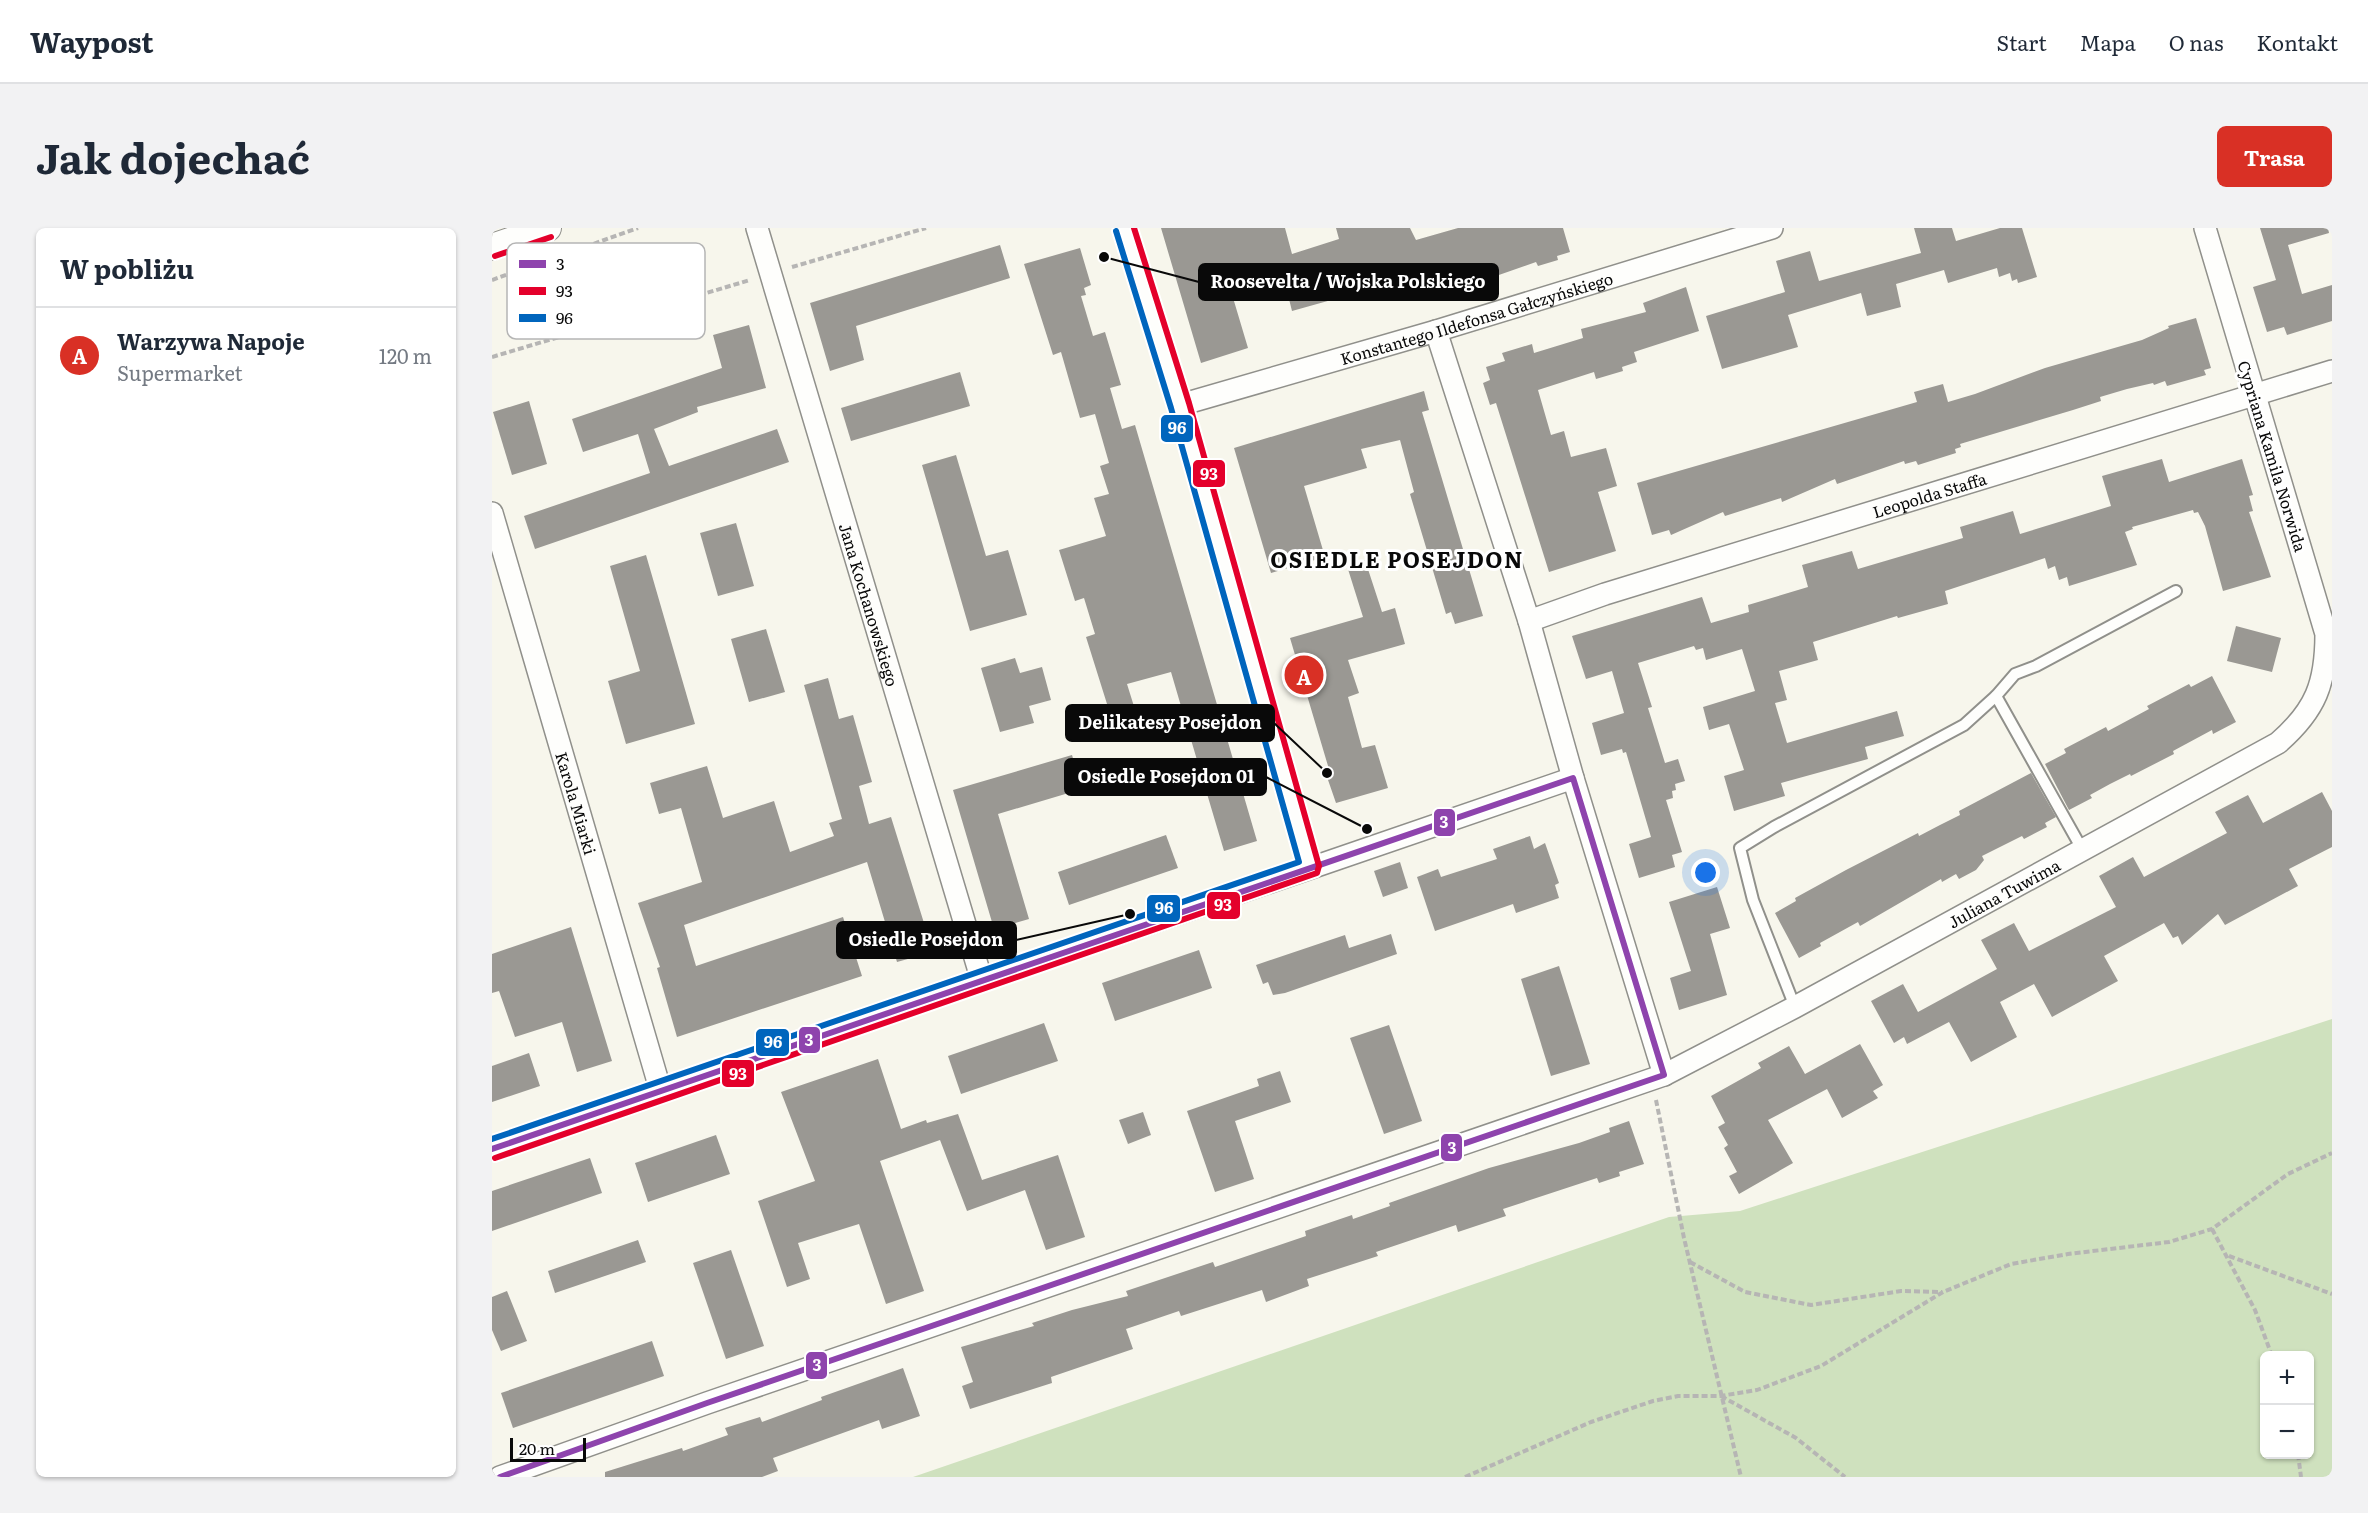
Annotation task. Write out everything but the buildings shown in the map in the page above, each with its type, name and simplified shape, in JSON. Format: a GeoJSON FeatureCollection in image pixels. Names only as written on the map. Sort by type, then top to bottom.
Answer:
{"type":"FeatureCollection","features":[{"type":"Feature","properties":{"kind":"street"},"geometry":{"type":"LineString","coordinates":[[492,247],[548,228]]}},
{"type":"Feature","properties":{"kind":"street","name":"Jana Kochanowskiego"},"geometry":{"type":"LineString","coordinates":[[757,228],[982,981]]}},
{"type":"Feature","properties":{"kind":"street"},"geometry":{"type":"LineString","coordinates":[[1125,228],[1180,405],[1310,868]]}},
{"type":"Feature","properties":{"kind":"street","name":"Konstantego Ildefonsa Gałczyńskiego"},"geometry":{"type":"LineString","coordinates":[[1180,405],[1436,331],[1772,228]]}},
{"type":"Feature","properties":{"kind":"street","name":"Cypriana Kamila Norwida"},"geometry":{"type":"LineString","coordinates":[[2205,228],[2326,634],[2326,661],[2321,686]]}},
{"type":"Feature","properties":{"kind":"street"},"geometry":{"type":"LineString","coordinates":[[1436,331],[1529,621],[1573,778],[1664,1075]]}},
{"type":"Feature","properties":{"kind":"street","name":"Leopolda Staffa"},"geometry":{"type":"LineString","coordinates":[[1529,621],[1605,594],[2254,393],[2332,371]]}},
{"type":"Feature","properties":{"kind":"street","name":"Karola Miarki"},"geometry":{"type":"LineString","coordinates":[[492,513],[661,1092]]}},
{"type":"Feature","properties":{"kind":"street","name":"Juliana Tuwima"},"geometry":{"type":"LineString","coordinates":[[500,1477],[707,1403],[1664,1075],[1795,1007],[2278,743],[2296,727],[2312,706],[2321,686]]}},
{"type":"Feature","properties":{"kind":"street"},"geometry":{"type":"LineString","coordinates":[[492,1149],[1573,778]]}},
{"type":"Feature","properties":{"kind":"lane"},"geometry":{"type":"LineString","coordinates":[[1795,1007],[1753,900],[1740,848],[1774,827],[1964,725],[1996,696],[2015,674],[2046,661],[2176,591]]}},
{"type":"Feature","properties":{"kind":"lane"},"geometry":{"type":"LineString","coordinates":[[1996,696],[2082,849]]}},
{"type":"Feature","properties":{"kind":"path"},"geometry":{"type":"LineString","coordinates":[[596,243],[638,228]]}},
{"type":"Feature","properties":{"kind":"path"},"geometry":{"type":"LineString","coordinates":[[705,293],[926,228]]}},
{"type":"Feature","properties":{"kind":"path"},"geometry":{"type":"LineString","coordinates":[[492,280],[507,275]]}},
{"type":"Feature","properties":{"kind":"path"},"geometry":{"type":"LineString","coordinates":[[492,357],[552,339]]}},
{"type":"Feature","properties":{"kind":"path"},"geometry":{"type":"LineString","coordinates":[[1655,1095],[1689,1262],[1741,1477]]}},
{"type":"Feature","properties":{"kind":"path"},"geometry":{"type":"LineString","coordinates":[[1465,1477],[1591,1422],[1653,1401],[1678,1396],[1720,1396],[1757,1390],[1821,1366],[1943,1292],[2012,1264],[2068,1254],[2169,1242],[2212,1229],[2288,1174],[2332,1153]]}},
{"type":"Feature","properties":{"kind":"path"},"geometry":{"type":"LineString","coordinates":[[2212,1229],[2255,1310],[2270,1351]]}},
{"type":"Feature","properties":{"kind":"path"},"geometry":{"type":"LineString","coordinates":[[2228,1256],[2332,1294]]}},
{"type":"Feature","properties":{"kind":"path"},"geometry":{"type":"LineString","coordinates":[[1689,1262],[1745,1292],[1811,1305],[1901,1291],[1943,1292]]}},
{"type":"Feature","properties":{"kind":"path"},"geometry":{"type":"LineString","coordinates":[[1720,1396],[1796,1438],[1845,1477]]}},
{"type":"Feature","properties":{"kind":"path"},"geometry":{"type":"LineString","coordinates":[[2299,1459],[2301,1477]]}},
{"type":"Feature","properties":{"kind":"green space"},"geometry":{"type":"Polygon","coordinates":[[[2332,1019],[2332,1477],[913,1477],[1669,1217],[1740,1211],[2332,1019]]]}},
{"type":"Feature","properties":{"kind":"transit line","name":"93"},"geometry":{"type":"LineString","coordinates":[[495,1158],[1317,873],[1319,866],[1189,403],[1134,228]]}},
{"type":"Feature","properties":{"kind":"transit line","name":"96"},"geometry":{"type":"LineString","coordinates":[[492,1139],[1299,862],[1171,408],[1116,231]]}},
{"type":"Feature","properties":{"kind":"transit line","name":"93"},"geometry":{"type":"LineString","coordinates":[[533,243],[551,237]]}},
{"type":"Feature","properties":{"kind":"transit line","name":"93"},"geometry":{"type":"LineString","coordinates":[[495,256],[507,252]]}},
{"type":"Feature","properties":{"kind":"transit line","name":"3"},"geometry":{"type":"LineString","coordinates":[[492,1149],[1573,778],[1664,1075],[707,1403],[500,1477]]}},
{"type":"Feature","properties":{"kind":"place","name":"Roosevelta / Wojska Polskiego"},"geometry":{"type":"Point","coordinates":[1104,257]}},
{"type":"Feature","properties":{"kind":"place","name":"Warzywa Napoje"},"geometry":{"type":"Point","coordinates":[1304,675]}},
{"type":"Feature","properties":{"kind":"place","name":"Delikatesy Posejdon"},"geometry":{"type":"Point","coordinates":[1327,773]}},
{"type":"Feature","properties":{"kind":"place","name":"Osiedle Posejdon 01"},"geometry":{"type":"Point","coordinates":[1367,829]}},
{"type":"Feature","properties":{"kind":"place","name":"Osiedle Posejdon"},"geometry":{"type":"Point","coordinates":[1130,914]}},
{"type":"Feature","properties":{"kind":"district","name":"OSIEDLE POSEJDON"},"geometry":{"type":"Point","coordinates":[1397,558]}}]}
